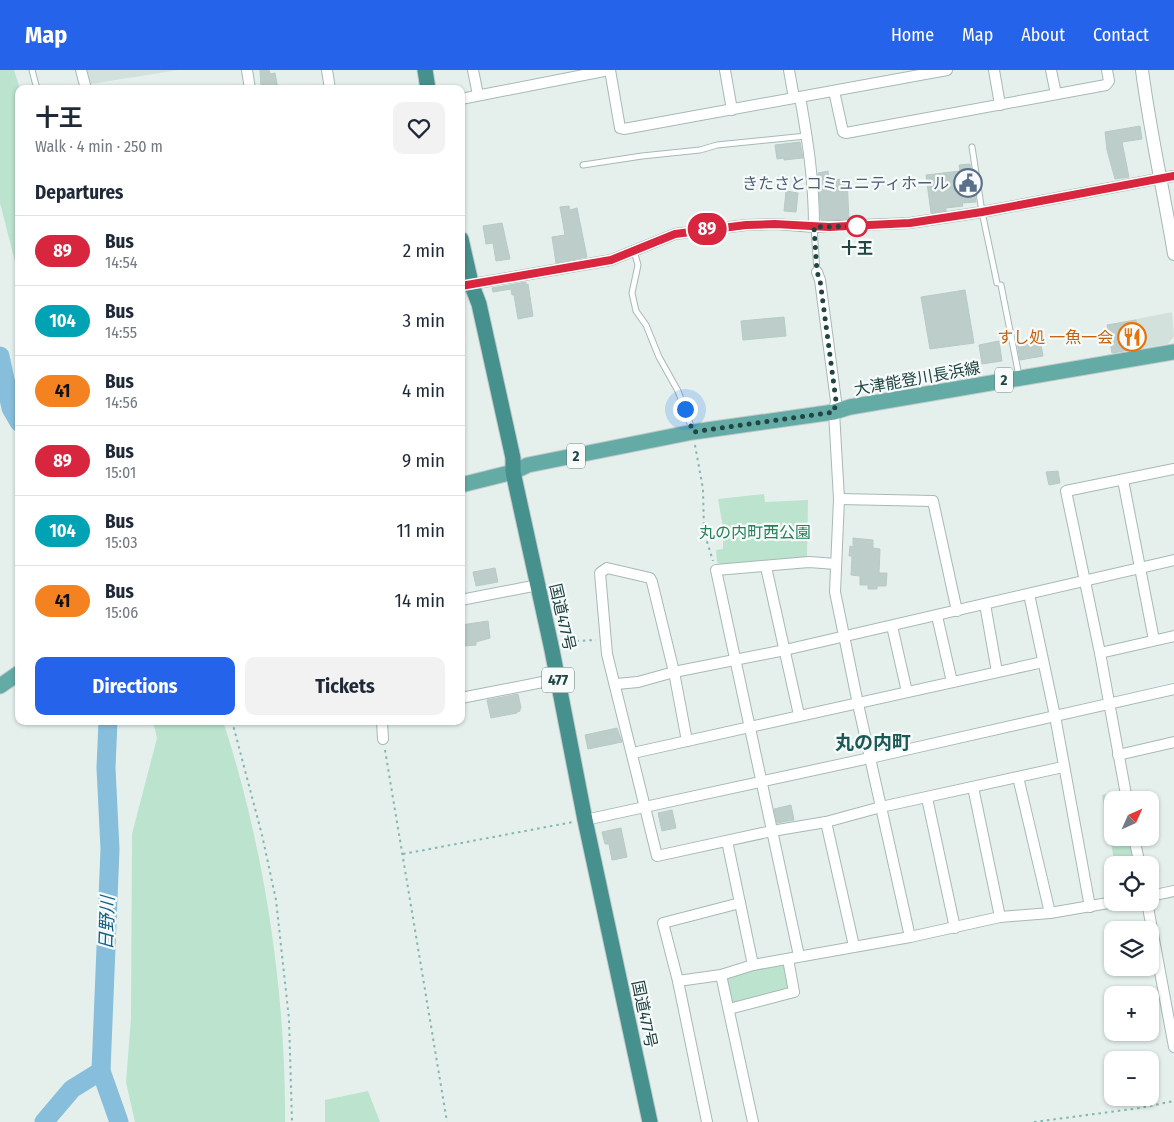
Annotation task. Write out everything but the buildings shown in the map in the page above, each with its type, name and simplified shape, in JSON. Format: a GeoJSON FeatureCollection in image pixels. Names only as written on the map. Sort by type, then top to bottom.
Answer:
{"type":"FeatureCollection","features":[{"type":"Feature","properties":{"kind":"highway"},"geometry":{"type":"LineString","coordinates":[[425,70],[427,85]]}},
{"type":"Feature","properties":{"kind":"highway","name":"国道477号"},"geometry":{"type":"LineString","coordinates":[[466,285],[479,304],[558,679],[585,820],[650,1122]]}},
{"type":"Feature","properties":{"kind":"main road","name":"大津能登川長浜線"},"geometry":{"type":"LineString","coordinates":[[465,484],[513,472],[528,465],[693,432],[834,412],[850,407],[1174,352]]}},
{"type":"Feature","properties":{"kind":"main road"},"geometry":{"type":"LineString","coordinates":[[0,686],[15,676]]}},
{"type":"Feature","properties":{"kind":"street"},"geometry":{"type":"LineString","coordinates":[[81,70],[85,85]]}},
{"type":"Feature","properties":{"kind":"street"},"geometry":{"type":"LineString","coordinates":[[247,70],[249,85]]}},
{"type":"Feature","properties":{"kind":"street"},"geometry":{"type":"LineString","coordinates":[[327,70],[329,85]]}},
{"type":"Feature","properties":{"kind":"street"},"geometry":{"type":"LineString","coordinates":[[473,70],[478,94]]}},
{"type":"Feature","properties":{"kind":"street"},"geometry":{"type":"LineString","coordinates":[[465,98],[573,73],[609,70],[620,128],[624,129],[947,70]]}},
{"type":"Feature","properties":{"kind":"street"},"geometry":{"type":"LineString","coordinates":[[725,70],[732,110]]}},
{"type":"Feature","properties":{"kind":"street"},"geometry":{"type":"LineString","coordinates":[[789,70],[812,165],[814,227]]}},
{"type":"Feature","properties":{"kind":"street"},"geometry":{"type":"LineString","coordinates":[[994,70],[1000,105]]}},
{"type":"Feature","properties":{"kind":"street"},"geometry":{"type":"LineString","coordinates":[[1051,70],[1056,94]]}},
{"type":"Feature","properties":{"kind":"street"},"geometry":{"type":"LineString","coordinates":[[834,91],[843,132],[846,133],[1106,85],[1109,81],[1107,70]]}},
{"type":"Feature","properties":{"kind":"street"},"geometry":{"type":"LineString","coordinates":[[1142,70],[1148,117],[1168,177],[1174,254]]}},
{"type":"Feature","properties":{"kind":"street"},"geometry":{"type":"LineString","coordinates":[[466,285],[611,260],[675,234],[715,228],[775,224],[814,227],[910,223],[982,212],[1168,177]]}},
{"type":"Feature","properties":{"kind":"street"},"geometry":{"type":"LineString","coordinates":[[817,272],[820,280],[834,392],[839,499],[835,592],[910,937]]}},
{"type":"Feature","properties":{"kind":"street"},"geometry":{"type":"LineString","coordinates":[[1125,791],[1100,653],[1066,491],[1174,469]]}},
{"type":"Feature","properties":{"kind":"street"},"geometry":{"type":"LineString","coordinates":[[1123,480],[1154,640]]}},
{"type":"Feature","properties":{"kind":"street"},"geometry":{"type":"LineString","coordinates":[[839,499],[934,501],[957,610]]}},
{"type":"Feature","properties":{"kind":"street"},"geometry":{"type":"LineString","coordinates":[[616,684],[638,682],[674,672],[785,650],[1174,560]]}},
{"type":"Feature","properties":{"kind":"street"},"geometry":{"type":"LineString","coordinates":[[799,956],[716,570],[809,562],[836,564]]}},
{"type":"Feature","properties":{"kind":"street"},"geometry":{"type":"LineString","coordinates":[[766,567],[799,715]]}},
{"type":"Feature","properties":{"kind":"street"},"geometry":{"type":"LineString","coordinates":[[687,741],[674,672],[650,578],[607,568],[600,573],[607,654],[616,684],[657,856],[727,842],[772,830],[826,822],[882,807],[1063,767]]}},
{"type":"Feature","properties":{"kind":"street"},"geometry":{"type":"LineString","coordinates":[[465,599],[538,585]]}},
{"type":"Feature","properties":{"kind":"street"},"geometry":{"type":"LineString","coordinates":[[1029,594],[1055,716],[1090,906]]}},
{"type":"Feature","properties":{"kind":"street"},"geometry":{"type":"LineString","coordinates":[[985,604],[997,672]]}},
{"type":"Feature","properties":{"kind":"street"},"geometry":{"type":"LineString","coordinates":[[937,616],[952,682]]}},
{"type":"Feature","properties":{"kind":"street"},"geometry":{"type":"LineString","coordinates":[[892,626],[907,692]]}},
{"type":"Feature","properties":{"kind":"street"},"geometry":{"type":"LineString","coordinates":[[1100,653],[1174,636]]}},
{"type":"Feature","properties":{"kind":"street"},"geometry":{"type":"LineString","coordinates":[[633,753],[1043,662]]}},
{"type":"Feature","properties":{"kind":"street"},"geometry":{"type":"LineString","coordinates":[[465,697],[558,679]]}},
{"type":"Feature","properties":{"kind":"street"},"geometry":{"type":"LineString","coordinates":[[585,820],[1174,689]]}},
{"type":"Feature","properties":{"kind":"street"},"geometry":{"type":"LineString","coordinates":[[382,725],[383,739]]}},
{"type":"Feature","properties":{"kind":"street"},"geometry":{"type":"LineString","coordinates":[[1118,756],[1173,745]]}},
{"type":"Feature","properties":{"kind":"street"},"geometry":{"type":"LineString","coordinates":[[1018,777],[1050,913]]}},
{"type":"Feature","properties":{"kind":"street"},"geometry":{"type":"LineString","coordinates":[[973,788],[1000,917]]}},
{"type":"Feature","properties":{"kind":"street"},"geometry":{"type":"LineString","coordinates":[[927,798],[955,928]]}},
{"type":"Feature","properties":{"kind":"street"},"geometry":{"type":"LineString","coordinates":[[826,822],[854,946]]}},
{"type":"Feature","properties":{"kind":"street"},"geometry":{"type":"LineString","coordinates":[[727,842],[754,965]]}},
{"type":"Feature","properties":{"kind":"street"},"geometry":{"type":"LineString","coordinates":[[1159,894],[1174,891]]}},
{"type":"Feature","properties":{"kind":"street"},"geometry":{"type":"LineString","coordinates":[[707,1122],[678,981],[663,923],[740,903]]}},
{"type":"Feature","properties":{"kind":"street"},"geometry":{"type":"LineString","coordinates":[[678,981],[721,974],[788,958],[910,937],[1000,917],[1050,913],[1104,904]]}},
{"type":"Feature","properties":{"kind":"street"},"geometry":{"type":"LineString","coordinates":[[1149,911],[1174,1047]]}},
{"type":"Feature","properties":{"kind":"street"},"geometry":{"type":"LineString","coordinates":[[729,1009],[794,992],[788,958]]}},
{"type":"Feature","properties":{"kind":"street"},"geometry":{"type":"LineString","coordinates":[[721,974],[753,1122]]}},
{"type":"Feature","properties":{"kind":"lane"},"geometry":{"type":"LineString","coordinates":[[32,70],[36,85]]}},
{"type":"Feature","properties":{"kind":"lane"},"geometry":{"type":"LineString","coordinates":[[583,165],[700,150],[718,145],[806,136]]}},
{"type":"Feature","properties":{"kind":"lane"},"geometry":{"type":"LineString","coordinates":[[972,147],[982,212],[1019,378]]}},
{"type":"Feature","properties":{"kind":"lane"},"geometry":{"type":"LineString","coordinates":[[814,227],[817,272]]}},
{"type":"Feature","properties":{"kind":"lane"},"geometry":{"type":"LineString","coordinates":[[634,251],[638,265],[632,293],[636,311],[646,325],[659,357],[678,392],[693,432]]}},
{"type":"Feature","properties":{"kind":"path"},"geometry":{"type":"LineString","coordinates":[[693,432],[703,489],[704,532],[716,570]]}},
{"type":"Feature","properties":{"kind":"path"},"geometry":{"type":"LineString","coordinates":[[552,650],[576,641],[606,640]]}},
{"type":"Feature","properties":{"kind":"path"},"geometry":{"type":"LineString","coordinates":[[233,725],[262,835],[276,900],[289,1019],[292,1122]]}},
{"type":"Feature","properties":{"kind":"path"},"geometry":{"type":"LineString","coordinates":[[383,739],[404,854],[447,1122]]}},
{"type":"Feature","properties":{"kind":"path"},"geometry":{"type":"LineString","coordinates":[[404,854],[585,820]]}},
{"type":"Feature","properties":{"kind":"path"},"geometry":{"type":"LineString","coordinates":[[1034,1122],[1140,1108],[1174,1101]]}},
{"type":"Feature","properties":{"kind":"shaded area"},"geometry":{"type":"Polygon","coordinates":[[[87,70],[178,70],[91,84],[87,70]]]}},
{"type":"Feature","properties":{"kind":"shaded area"},"geometry":{"type":"Polygon","coordinates":[[[1172,312],[1174,336],[1168,344],[1112,353],[1109,341],[1125,338],[1122,322],[1172,312]]]}},
{"type":"Feature","properties":{"kind":"green space"},"geometry":{"type":"Polygon","coordinates":[[[0,70],[14,70],[19,85],[15,85],[15,261],[0,203],[0,70]]]}},
{"type":"Feature","properties":{"kind":"green space","name":"丸の内町西公園"},"geometry":{"type":"Polygon","coordinates":[[[764,494],[765,502],[808,500],[807,557],[724,567],[717,562],[716,550],[723,549],[723,527],[718,499],[764,494]]]}},
{"type":"Feature","properties":{"kind":"green space"},"geometry":{"type":"Polygon","coordinates":[[[154,725],[224,725],[250,818],[270,919],[282,1021],[285,1122],[135,1122],[126,1082],[131,1018],[132,834],[157,738],[154,725]]]}},
{"type":"Feature","properties":{"kind":"green space"},"geometry":{"type":"Polygon","coordinates":[[[1111,846],[1131,846],[1133,856],[1113,856],[1111,846]]]}},
{"type":"Feature","properties":{"kind":"green space"},"geometry":{"type":"Polygon","coordinates":[[[786,963],[789,992],[733,1004],[730,1003],[725,980],[729,975],[786,963]]]}},
{"type":"Feature","properties":{"kind":"green space"},"geometry":{"type":"Polygon","coordinates":[[[368,1091],[380,1122],[325,1122],[325,1100],[368,1091]]]}},
{"type":"Feature","properties":{"kind":"waterway","name":"日野川"},"geometry":{"type":"LineString","coordinates":[[0,356],[11,408],[15,415]]}},
{"type":"Feature","properties":{"kind":"waterway","name":"日野川"},"geometry":{"type":"LineString","coordinates":[[108,725],[106,768],[110,849],[101,1071],[119,1122]]}},
{"type":"Feature","properties":{"kind":"waterway"},"geometry":{"type":"LineString","coordinates":[[44,1122],[72,1089],[101,1071]]}},
{"type":"Feature","properties":{"kind":"bus line","name":"89"},"geometry":{"type":"LineString","coordinates":[[465,285],[611,260],[675,234],[746,225],[775,224],[844,227],[910,223],[982,212],[1174,176]]}},
{"type":"Feature","properties":{"kind":"place","name":"きたさとコミュニティホール"},"geometry":{"type":"Point","coordinates":[968,183]}},
{"type":"Feature","properties":{"kind":"place","name":"十王"},"geometry":{"type":"Point","coordinates":[857,226]}},
{"type":"Feature","properties":{"kind":"place","name":"すし処 一魚一会"},"geometry":{"type":"Point","coordinates":[1132,337]}},
{"type":"Feature","properties":{"kind":"district","name":"丸の内町"},"geometry":{"type":"Point","coordinates":[873,742]}},
{"type":"Feature","properties":{"kind":"route"},"geometry":{"type":"LineString","coordinates":[[685,409],[693,432],[834,412],[836,401],[820,280],[817,272],[814,227],[861,226],[857,226]]}}]}
